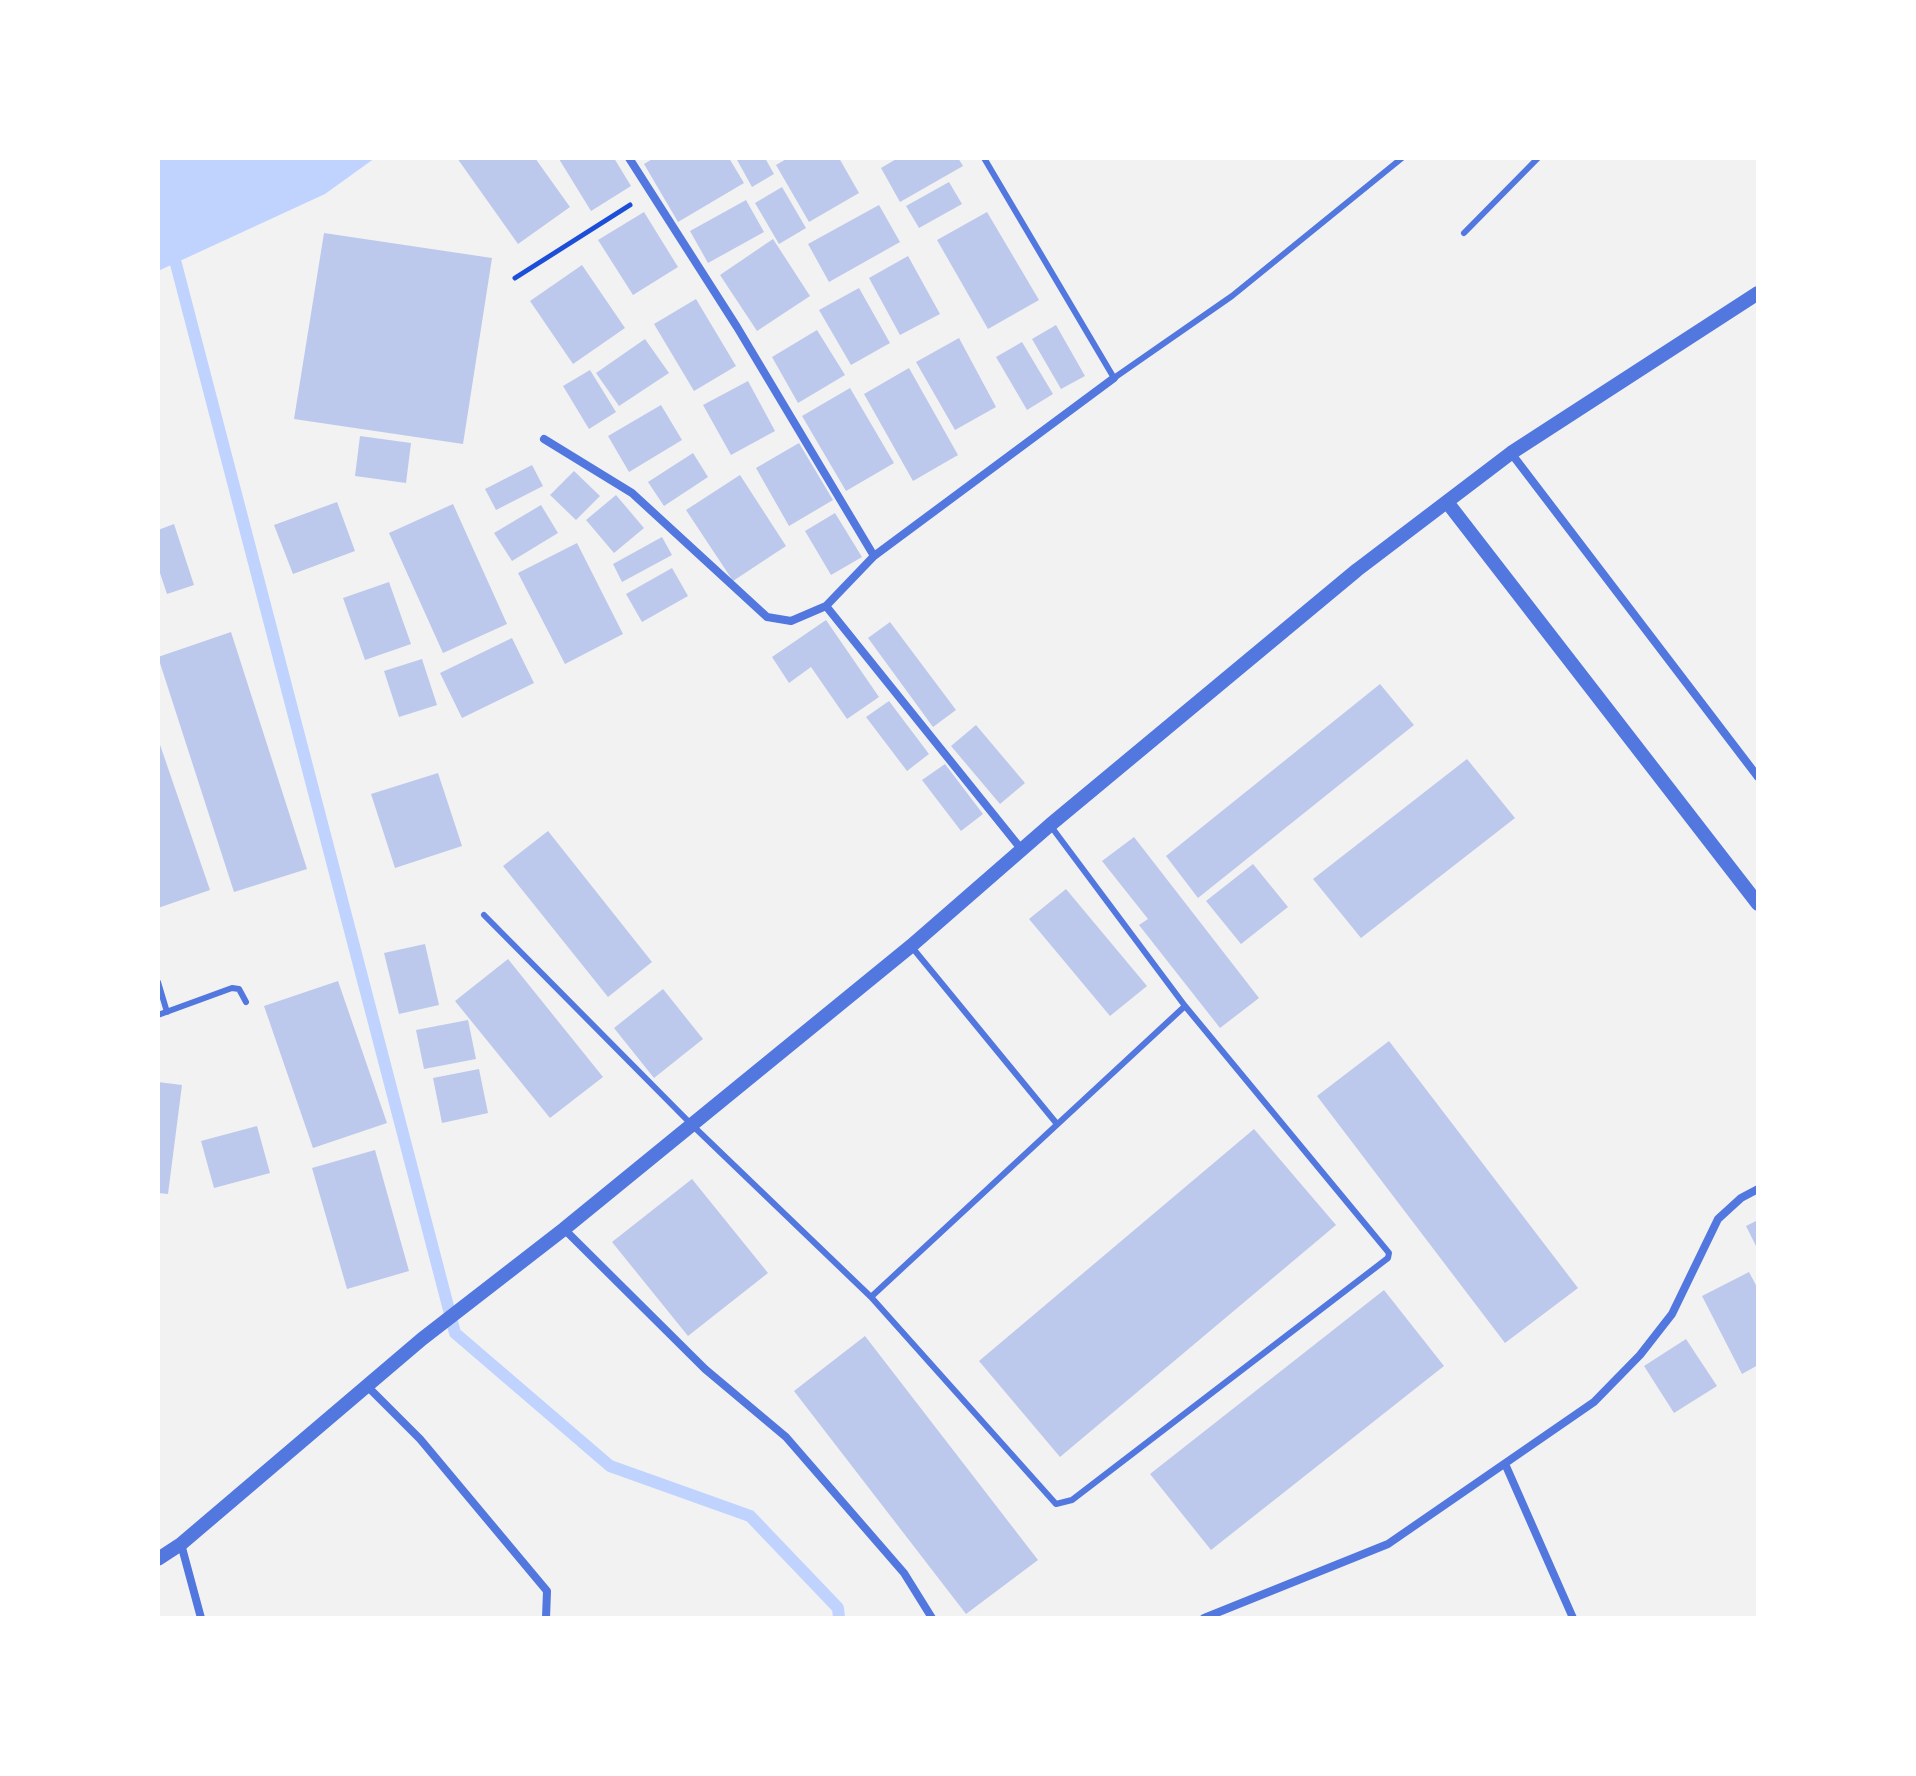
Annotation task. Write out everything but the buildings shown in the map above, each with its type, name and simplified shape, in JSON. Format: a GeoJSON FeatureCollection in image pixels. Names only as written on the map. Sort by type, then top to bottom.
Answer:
{"type":"FeatureCollection","features":[{"type":"Feature","properties":{"kind":"street"},"geometry":{"type":"LineString","coordinates":[[629,158],[737,327],[874,556]]}},
{"type":"Feature","properties":{"kind":"street"},"geometry":{"type":"LineString","coordinates":[[158,1559],[181,1544],[422,1339],[564,1229],[911,946],[1050,825],[1357,570],[1511,453],[1758,293]]}},
{"type":"Feature","properties":{"kind":"street"},"geometry":{"type":"LineString","coordinates":[[544,439],[632,493],[767,617],[791,621],[826,606],[874,556],[1114,378]]}},
{"type":"Feature","properties":{"kind":"street"},"geometry":{"type":"LineString","coordinates":[[1511,453],[1758,777]]}},
{"type":"Feature","properties":{"kind":"street"},"geometry":{"type":"LineString","coordinates":[[1447,502],[1758,904]]}},
{"type":"Feature","properties":{"kind":"street"},"geometry":{"type":"LineString","coordinates":[[826,606],[1022,850]]}},
{"type":"Feature","properties":{"kind":"street"},"geometry":{"type":"LineString","coordinates":[[1204,1618],[1388,1544],[1506,1466],[1594,1402],[1640,1355],[1672,1314],[1718,1219],[1741,1198],[1758,1189]]}},
{"type":"Feature","properties":{"kind":"street"},"geometry":{"type":"LineString","coordinates":[[564,1229],[705,1369],[786,1437],[904,1573],[932,1618]]}},
{"type":"Feature","properties":{"kind":"street"},"geometry":{"type":"LineString","coordinates":[[367,1386],[420,1439],[547,1591],[546,1618]]}},
{"type":"Feature","properties":{"kind":"street"},"geometry":{"type":"LineString","coordinates":[[1506,1466],[1573,1618]]}},
{"type":"Feature","properties":{"kind":"street"},"geometry":{"type":"LineString","coordinates":[[181,1544],[201,1618]]}},
{"type":"Feature","properties":{"kind":"lane"},"geometry":{"type":"LineString","coordinates":[[984,158],[1114,378],[1232,296],[1402,158]]}},
{"type":"Feature","properties":{"kind":"lane"},"geometry":{"type":"LineString","coordinates":[[1464,233],[1538,158]]}},
{"type":"Feature","properties":{"kind":"lane"},"geometry":{"type":"LineString","coordinates":[[484,915],[691,1124],[871,1297],[1056,1504],[1062,1504],[1072,1500],[1388,1258],[1383,1244],[1185,1006],[1050,825]]}},
{"type":"Feature","properties":{"kind":"lane"},"geometry":{"type":"LineString","coordinates":[[911,946],[1057,1124]]}},
{"type":"Feature","properties":{"kind":"lane"},"geometry":{"type":"LineString","coordinates":[[158,982],[167,1012]]}},
{"type":"Feature","properties":{"kind":"lane"},"geometry":{"type":"LineString","coordinates":[[158,1015],[232,988],[239,989],[246,1002]]}},
{"type":"Feature","properties":{"kind":"lane"},"geometry":{"type":"LineString","coordinates":[[871,1297],[1185,1006]]}},
{"type":"Feature","properties":{"kind":"path"},"geometry":{"type":"LineString","coordinates":[[515,278],[651,192]]}},
{"type":"Feature","properties":{"kind":"water"},"geometry":{"type":"Polygon","coordinates":[[[158,158],[375,158],[325,194],[158,271],[158,158]]]}},
{"type":"Feature","properties":{"kind":"waterway"},"geometry":{"type":"LineString","coordinates":[[158,228],[176,264],[455,1333],[610,1466],[750,1516],[838,1608],[839,1618]]}}]}
